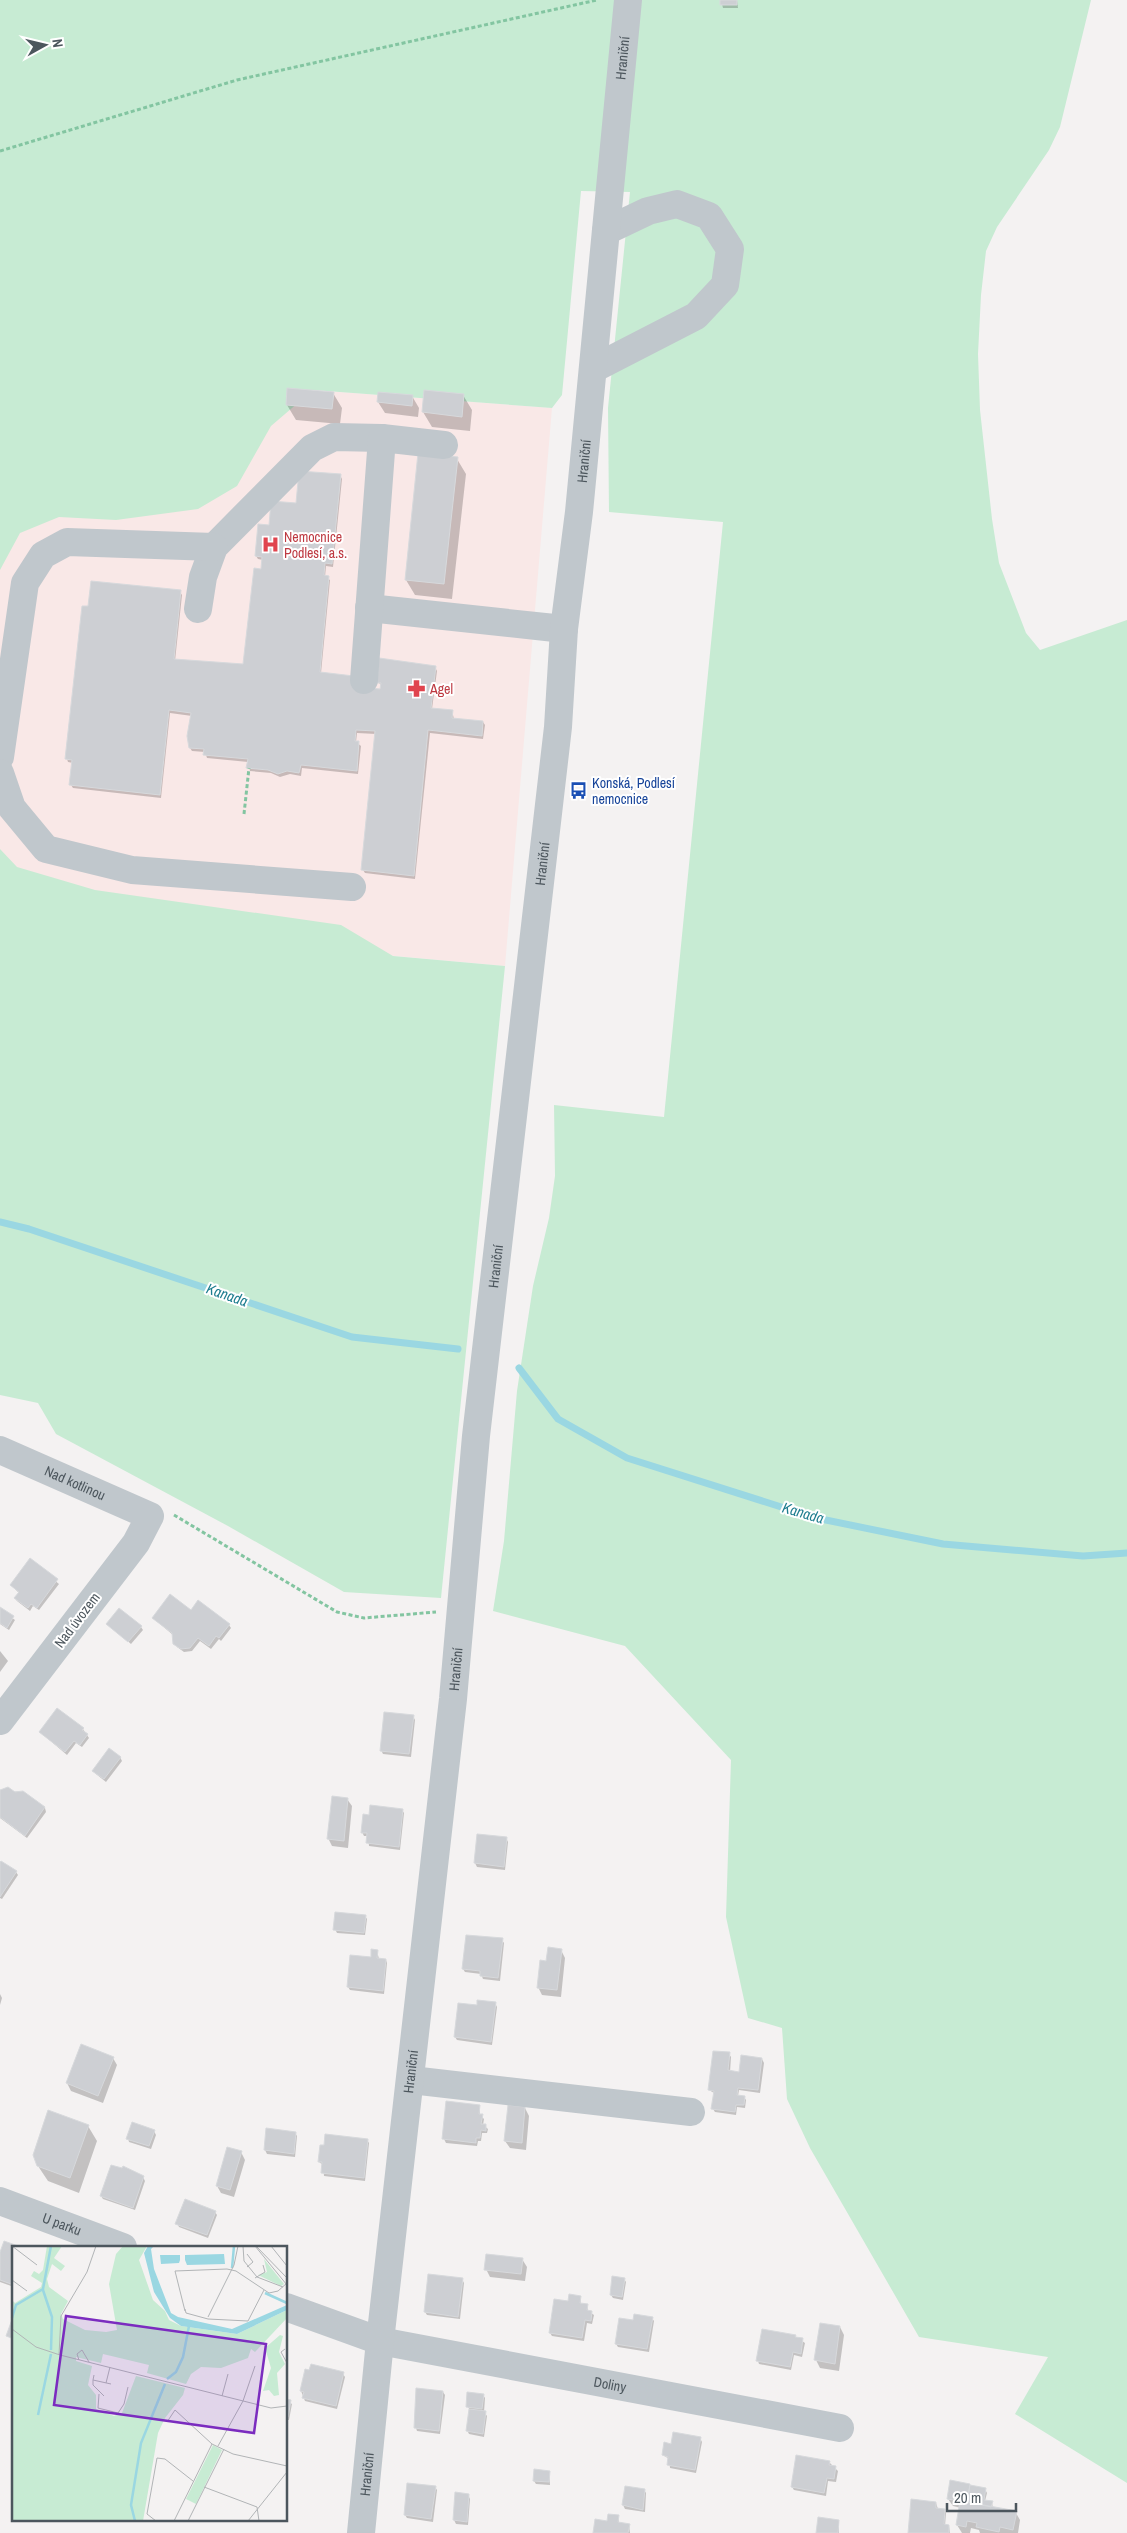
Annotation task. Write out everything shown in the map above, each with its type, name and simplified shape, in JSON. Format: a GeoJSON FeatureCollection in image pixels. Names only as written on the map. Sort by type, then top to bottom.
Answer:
{"type":"FeatureCollection","features":[{"type":"Feature","properties":{"kind":"street","name":"Hraniční"},"geometry":{"type":"LineString","coordinates":[[361,2533],[380,2341],[411,2080],[461,1610],[476,1436],[558,727],[564,629],[579,512],[628,0]]}},
{"type":"Feature","properties":{"kind":"street"},"geometry":{"type":"LineString","coordinates":[[593,369],[696,316],[725,286],[730,249],[710,216],[677,204],[648,211],[606,231]]}},
{"type":"Feature","properties":{"kind":"street"},"geometry":{"type":"LineString","coordinates":[[198,609],[203,577],[214,547],[312,448],[334,437],[382,438],[444,445]]}},
{"type":"Feature","properties":{"kind":"street"},"geometry":{"type":"LineString","coordinates":[[364,680],[382,438]]}},
{"type":"Feature","properties":{"kind":"street"},"geometry":{"type":"LineString","coordinates":[[0,757],[25,583],[43,555],[67,542],[214,547]]}},
{"type":"Feature","properties":{"kind":"street"},"geometry":{"type":"LineString","coordinates":[[369,608],[564,629]]}},
{"type":"Feature","properties":{"kind":"street"},"geometry":{"type":"LineString","coordinates":[[0,774],[12,808],[46,849],[132,870],[352,887]]}},
{"type":"Feature","properties":{"kind":"street","name":"Nad kotlinou"},"geometry":{"type":"LineString","coordinates":[[0,1450],[150,1516]]}},
{"type":"Feature","properties":{"kind":"street","name":"Nad úvozem"},"geometry":{"type":"LineString","coordinates":[[0,1721],[136,1542],[150,1516]]}},
{"type":"Feature","properties":{"kind":"street"},"geometry":{"type":"LineString","coordinates":[[411,2080],[691,2112]]}},
{"type":"Feature","properties":{"kind":"street","name":"U parku"},"geometry":{"type":"LineString","coordinates":[[0,2201],[121,2246]]}},
{"type":"Feature","properties":{"kind":"street"},"geometry":{"type":"LineString","coordinates":[[288,2308],[380,2341]]}},
{"type":"Feature","properties":{"kind":"street","name":"Doliny"},"geometry":{"type":"LineString","coordinates":[[380,2341],[840,2428]]}},
{"type":"Feature","properties":{"kind":"path"},"geometry":{"type":"LineString","coordinates":[[0,151],[237,80],[597,0]]}},
{"type":"Feature","properties":{"kind":"path"},"geometry":{"type":"LineString","coordinates":[[244,814],[249,768]]}},
{"type":"Feature","properties":{"kind":"path"},"geometry":{"type":"LineString","coordinates":[[150,1516],[169,1512],[337,1612],[364,1618],[461,1610]]}},
{"type":"Feature","properties":{"kind":"shaded area","name":"Nemocnice Podlesí, a.s."},"geometry":{"type":"Polygon","coordinates":[[[0,358],[313,390],[552,408],[505,966],[0,920],[0,358]]]}},
{"type":"Feature","properties":{"kind":"green space"},"geometry":{"type":"Polygon","coordinates":[[[0,0],[1091,0],[1060,127],[1049,150],[997,227],[986,251],[981,295],[978,354],[980,410],[992,519],[999,563],[1026,633],[1040,650],[1127,620],[1127,2483],[1015,2414],[1048,2357],[919,2337],[810,2148],[787,2099],[782,2028],[748,2018],[726,1917],[731,1760],[625,1646],[493,1611],[504,1541],[517,1391],[533,1286],[549,1218],[555,1176],[554,1105],[664,1117],[723,522],[609,512],[608,408],[630,192],[581,191],[562,395],[552,408],[313,390],[271,426],[237,486],[198,509],[116,520],[59,517],[20,533],[0,570],[0,0]]]}},
{"type":"Feature","properties":{"kind":"green space"},"geometry":{"type":"Polygon","coordinates":[[[0,849],[17,867],[95,890],[341,925],[393,956],[505,966],[441,1598],[344,1592],[228,1526],[56,1434],[38,1403],[0,1395],[0,849]]]}},
{"type":"Feature","properties":{"kind":"building"},"geometry":{"type":"Polygon","coordinates":[[[720,0],[737,0],[737,5],[720,5],[720,0]]]}},
{"type":"Feature","properties":{"kind":"building"},"geometry":{"type":"Polygon","coordinates":[[[287,388],[334,392],[332,409],[286,405],[287,388]]]}},
{"type":"Feature","properties":{"kind":"building"},"geometry":{"type":"Polygon","coordinates":[[[424,390],[464,394],[462,417],[422,412],[424,390]]]}},
{"type":"Feature","properties":{"kind":"building"},"geometry":{"type":"Polygon","coordinates":[[[378,392],[413,395],[412,406],[377,402],[378,392]]]}},
{"type":"Feature","properties":{"kind":"building"},"geometry":{"type":"Polygon","coordinates":[[[418,453],[458,457],[444,584],[405,580],[418,453]]]}},
{"type":"Feature","properties":{"kind":"building"},"geometry":{"type":"Polygon","coordinates":[[[299,471],[341,474],[332,564],[325,563],[324,575],[329,576],[320,672],[362,677],[360,687],[380,689],[381,683],[377,683],[379,658],[436,666],[431,708],[453,710],[452,718],[483,721],[482,736],[428,730],[414,876],[361,870],[375,731],[356,730],[355,741],[359,741],[357,771],[301,765],[299,773],[287,771],[278,774],[268,770],[246,768],[248,759],[203,755],[204,749],[189,748],[187,736],[191,713],[169,710],[160,795],[69,785],[72,760],[65,759],[82,606],[88,606],[91,581],[181,590],[174,659],[243,664],[254,568],[261,569],[262,557],[255,556],[258,524],[269,525],[271,501],[296,503],[299,471]]]}},
{"type":"Feature","properties":{"kind":"building"},"geometry":{"type":"Polygon","coordinates":[[[30,1558],[58,1579],[37,1608],[31,1604],[28,1608],[14,1598],[19,1592],[10,1585],[30,1558]]]}},
{"type":"Feature","properties":{"kind":"building"},"geometry":{"type":"Polygon","coordinates":[[[170,1594],[191,1610],[198,1600],[230,1624],[219,1638],[216,1636],[209,1646],[198,1638],[190,1648],[181,1649],[173,1644],[172,1633],[152,1618],[170,1594]]]}},
{"type":"Feature","properties":{"kind":"building"},"geometry":{"type":"Polygon","coordinates":[[[0,1607],[14,1616],[7,1628],[0,1623],[0,1607]]]}},
{"type":"Feature","properties":{"kind":"building"},"geometry":{"type":"Polygon","coordinates":[[[119,1608],[142,1626],[128,1642],[106,1624],[119,1608]]]}},
{"type":"Feature","properties":{"kind":"building"},"geometry":{"type":"Polygon","coordinates":[[[57,1708],[84,1728],[82,1730],[88,1734],[80,1745],[74,1741],[65,1752],[39,1732],[57,1708]]]}},
{"type":"Feature","properties":{"kind":"building"},"geometry":{"type":"Polygon","coordinates":[[[384,1712],[414,1715],[409,1754],[380,1751],[384,1712]]]}},
{"type":"Feature","properties":{"kind":"building"},"geometry":{"type":"Polygon","coordinates":[[[109,1748],[121,1757],[104,1779],[92,1771],[109,1748]]]}},
{"type":"Feature","properties":{"kind":"building"},"geometry":{"type":"Polygon","coordinates":[[[8,1787],[15,1792],[23,1791],[45,1807],[25,1836],[0,1817],[0,1790],[8,1787]]]}},
{"type":"Feature","properties":{"kind":"building"},"geometry":{"type":"Polygon","coordinates":[[[332,1796],[348,1798],[344,1841],[327,1839],[332,1796]]]}},
{"type":"Feature","properties":{"kind":"building"},"geometry":{"type":"Polygon","coordinates":[[[370,1805],[403,1809],[399,1847],[366,1843],[367,1833],[361,1833],[363,1814],[369,1815],[370,1805]]]}},
{"type":"Feature","properties":{"kind":"building"},"geometry":{"type":"Polygon","coordinates":[[[477,1834],[507,1837],[504,1867],[474,1863],[477,1834]]]}},
{"type":"Feature","properties":{"kind":"building"},"geometry":{"type":"Polygon","coordinates":[[[0,1862],[17,1871],[0,1897],[0,1862]]]}},
{"type":"Feature","properties":{"kind":"building"},"geometry":{"type":"Polygon","coordinates":[[[335,1912],[366,1915],[364,1933],[333,1930],[335,1912]]]}},
{"type":"Feature","properties":{"kind":"building"},"geometry":{"type":"Polygon","coordinates":[[[466,1935],[503,1938],[498,1978],[480,1976],[480,1971],[462,1969],[466,1935]]]}},
{"type":"Feature","properties":{"kind":"building"},"geometry":{"type":"Polygon","coordinates":[[[548,1947],[562,1949],[557,1990],[537,1988],[540,1960],[546,1961],[548,1947]]]}},
{"type":"Feature","properties":{"kind":"building"},"geometry":{"type":"Polygon","coordinates":[[[371,1949],[378,1950],[377,1958],[386,1959],[383,1991],[347,1987],[350,1955],[371,1957],[371,1949]]]}},
{"type":"Feature","properties":{"kind":"building"},"geometry":{"type":"Polygon","coordinates":[[[477,2000],[496,2002],[491,2042],[454,2037],[458,2003],[477,2005],[477,2000]]]}},
{"type":"Feature","properties":{"kind":"building"},"geometry":{"type":"Polygon","coordinates":[[[81,2044],[114,2057],[98,2096],[66,2083],[81,2044]]]}},
{"type":"Feature","properties":{"kind":"building"},"geometry":{"type":"Polygon","coordinates":[[[713,2051],[730,2052],[728,2070],[739,2072],[741,2055],[762,2058],[758,2090],[738,2088],[737,2095],[745,2096],[744,2105],[736,2105],[735,2112],[711,2109],[714,2091],[708,2090],[713,2051]]]}},
{"type":"Feature","properties":{"kind":"building"},"geometry":{"type":"Polygon","coordinates":[[[446,2101],[480,2105],[479,2114],[483,2114],[481,2124],[486,2124],[486,2131],[481,2130],[480,2138],[476,2138],[476,2143],[442,2139],[446,2101]]]}},
{"type":"Feature","properties":{"kind":"building"},"geometry":{"type":"Polygon","coordinates":[[[508,2105],[525,2107],[522,2143],[504,2141],[508,2105]]]}},
{"type":"Feature","properties":{"kind":"building"},"geometry":{"type":"Polygon","coordinates":[[[48,2110],[89,2125],[70,2178],[37,2166],[33,2155],[48,2110]]]}},
{"type":"Feature","properties":{"kind":"building"},"geometry":{"type":"Polygon","coordinates":[[[132,2122],[155,2130],[149,2146],[126,2139],[132,2122]]]}},
{"type":"Feature","properties":{"kind":"building"},"geometry":{"type":"Polygon","coordinates":[[[266,2128],[296,2132],[294,2154],[264,2150],[266,2128]]]}},
{"type":"Feature","properties":{"kind":"building"},"geometry":{"type":"Polygon","coordinates":[[[325,2134],[368,2139],[364,2178],[321,2173],[322,2162],[318,2162],[320,2145],[324,2145],[325,2134]]]}},
{"type":"Feature","properties":{"kind":"building"},"geometry":{"type":"Polygon","coordinates":[[[227,2147],[242,2151],[230,2190],[216,2186],[227,2147]]]}},
{"type":"Feature","properties":{"kind":"building"},"geometry":{"type":"Polygon","coordinates":[[[111,2165],[122,2168],[123,2166],[144,2176],[133,2208],[100,2196],[111,2165]]]}},
{"type":"Feature","properties":{"kind":"building"},"geometry":{"type":"Polygon","coordinates":[[[185,2199],[216,2211],[207,2235],[175,2224],[185,2199]]]}},
{"type":"Feature","properties":{"kind":"building"},"geometry":{"type":"Polygon","coordinates":[[[4,2241],[18,2246],[12,2246],[12,2284],[0,2280],[0,2252],[4,2241]]]}},
{"type":"Feature","properties":{"kind":"building"},"geometry":{"type":"Polygon","coordinates":[[[486,2254],[523,2258],[521,2274],[484,2270],[486,2254]]]}},
{"type":"Feature","properties":{"kind":"building"},"geometry":{"type":"Polygon","coordinates":[[[428,2274],[463,2278],[458,2317],[424,2312],[428,2274]]]}},
{"type":"Feature","properties":{"kind":"building"},"geometry":{"type":"Polygon","coordinates":[[[612,2276],[625,2278],[622,2297],[610,2295],[612,2276]]]}},
{"type":"Feature","properties":{"kind":"building"},"geometry":{"type":"Polygon","coordinates":[[[569,2294],[581,2296],[580,2303],[588,2304],[587,2310],[592,2311],[591,2321],[585,2320],[582,2338],[549,2333],[554,2299],[568,2301],[569,2294]]]}},
{"type":"Feature","properties":{"kind":"building"},"geometry":{"type":"Polygon","coordinates":[[[634,2314],[653,2317],[647,2349],[615,2344],[619,2318],[633,2320],[634,2314]]]}},
{"type":"Feature","properties":{"kind":"building"},"geometry":{"type":"Polygon","coordinates":[[[12,2320],[12,2338],[6,2336],[12,2320]]]}},
{"type":"Feature","properties":{"kind":"building"},"geometry":{"type":"Polygon","coordinates":[[[820,2323],[840,2326],[835,2364],[814,2360],[820,2323]]]}},
{"type":"Feature","properties":{"kind":"building"},"geometry":{"type":"Polygon","coordinates":[[[762,2329],[803,2338],[801,2354],[793,2352],[790,2367],[756,2361],[762,2329]]]}},
{"type":"Feature","properties":{"kind":"building"},"geometry":{"type":"Polygon","coordinates":[[[311,2364],[344,2372],[336,2406],[302,2398],[304,2392],[300,2391],[305,2369],[309,2370],[311,2364]]]}},
{"type":"Feature","properties":{"kind":"building"},"geometry":{"type":"Polygon","coordinates":[[[416,2388],[443,2391],[439,2431],[414,2428],[416,2388]]]}},
{"type":"Feature","properties":{"kind":"building"},"geometry":{"type":"Polygon","coordinates":[[[467,2392],[484,2394],[482,2409],[466,2407],[467,2392]]]}},
{"type":"Feature","properties":{"kind":"building"},"geometry":{"type":"Polygon","coordinates":[[[288,2399],[291,2400],[288,2417],[288,2399]]]}},
{"type":"Feature","properties":{"kind":"building"},"geometry":{"type":"Polygon","coordinates":[[[469,2409],[486,2411],[483,2434],[466,2431],[469,2409]]]}},
{"type":"Feature","properties":{"kind":"building"},"geometry":{"type":"Polygon","coordinates":[[[673,2432],[701,2437],[695,2470],[667,2465],[668,2457],[662,2455],[664,2442],[671,2444],[673,2432]]]}},
{"type":"Feature","properties":{"kind":"building"},"geometry":{"type":"Polygon","coordinates":[[[796,2455],[830,2461],[829,2465],[836,2466],[834,2479],[827,2478],[824,2493],[791,2487],[796,2455]]]}},
{"type":"Feature","properties":{"kind":"building"},"geometry":{"type":"Polygon","coordinates":[[[534,2469],[550,2471],[549,2482],[533,2481],[534,2469]]]}},
{"type":"Feature","properties":{"kind":"building"},"geometry":{"type":"Polygon","coordinates":[[[950,2480],[970,2484],[967,2502],[1017,2511],[1013,2530],[1000,2527],[999,2532],[976,2527],[977,2523],[967,2521],[966,2527],[956,2525],[960,2501],[947,2499],[950,2480]]]}},
{"type":"Feature","properties":{"kind":"building"},"geometry":{"type":"Polygon","coordinates":[[[407,2483],[436,2486],[431,2519],[404,2515],[407,2483]]]}},
{"type":"Feature","properties":{"kind":"building"},"geometry":{"type":"Polygon","coordinates":[[[970,2485],[986,2488],[984,2500],[993,2501],[991,2507],[967,2502],[970,2485]]]}},
{"type":"Feature","properties":{"kind":"building"},"geometry":{"type":"Polygon","coordinates":[[[625,2486],[645,2489],[643,2510],[622,2505],[625,2486]]]}},
{"type":"Feature","properties":{"kind":"building"},"geometry":{"type":"Polygon","coordinates":[[[455,2492],[469,2494],[467,2522],[453,2520],[455,2492]]]}},
{"type":"Feature","properties":{"kind":"building"},"geometry":{"type":"Polygon","coordinates":[[[911,2499],[936,2502],[936,2508],[945,2509],[944,2524],[949,2525],[949,2533],[908,2533],[911,2499]]]}},
{"type":"Feature","properties":{"kind":"building"},"geometry":{"type":"Polygon","coordinates":[[[608,2514],[619,2515],[618,2522],[630,2524],[628,2533],[593,2533],[595,2519],[607,2521],[608,2514]]]}},
{"type":"Feature","properties":{"kind":"building"},"geometry":{"type":"Polygon","coordinates":[[[818,2517],[839,2520],[838,2533],[816,2533],[818,2517]]]}},
{"type":"Feature","properties":{"kind":"waterway","name":"Kanada"},"geometry":{"type":"LineString","coordinates":[[0,1222],[29,1229],[352,1337],[458,1349]]}},
{"type":"Feature","properties":{"kind":"waterway","name":"Kanada"},"geometry":{"type":"LineString","coordinates":[[519,1368],[558,1419],[627,1458],[816,1518],[943,1544],[1083,1556],[1127,1553]]}},
{"type":"Feature","properties":{"kind":"place","name":"Nemocnice Podlesí, a.s."},"geometry":{"type":"Point","coordinates":[270,545]}},
{"type":"Feature","properties":{"kind":"place","name":"Agel"},"geometry":{"type":"Point","coordinates":[416,689]}},
{"type":"Feature","properties":{"kind":"place","name":"Konská, Podlesí nemocnice"},"geometry":{"type":"Point","coordinates":[578,791]}}]}
